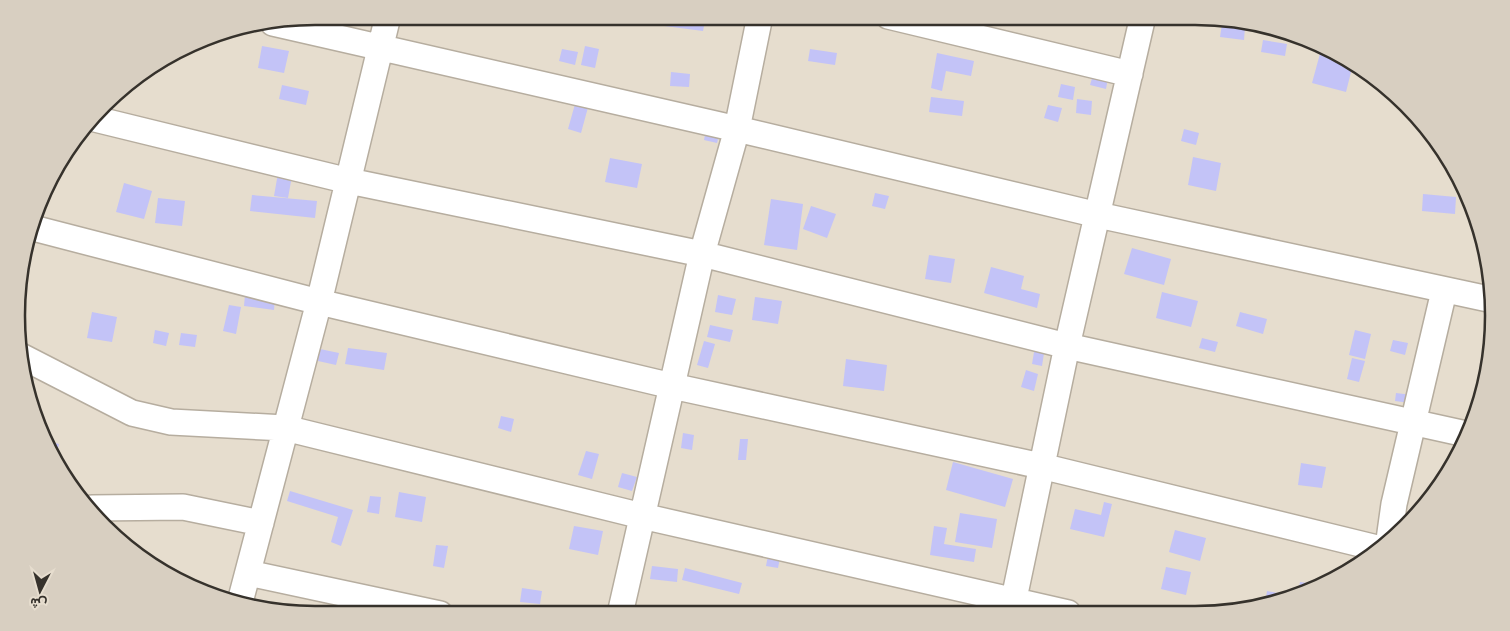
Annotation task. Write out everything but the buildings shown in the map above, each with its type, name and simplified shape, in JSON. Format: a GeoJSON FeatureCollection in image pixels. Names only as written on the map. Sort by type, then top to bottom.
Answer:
{"type":"FeatureCollection","features":[{"type":"Feature","properties":{"kind":"street"},"geometry":{"type":"LineString","coordinates":[[242,596],[319,302],[386,25]]}},
{"type":"Feature","properties":{"kind":"street"},"geometry":{"type":"LineString","coordinates":[[622,606],[702,254],[737,129],[758,25]]}},
{"type":"Feature","properties":{"kind":"street"},"geometry":{"type":"LineString","coordinates":[[926,25],[1130,74]]}},
{"type":"Feature","properties":{"kind":"street"},"geometry":{"type":"LineString","coordinates":[[28,360],[132,413],[171,422],[285,428],[1012,606],[1067,346],[1141,25]]}},
{"type":"Feature","properties":{"kind":"street"},"geometry":{"type":"LineString","coordinates":[[288,26],[737,129],[1098,215],[1484,298]]}},
{"type":"Feature","properties":{"kind":"street"},"geometry":{"type":"LineString","coordinates":[[100,120],[349,182],[702,254],[1067,346],[1460,433]]}},
{"type":"Feature","properties":{"kind":"street"},"geometry":{"type":"LineString","coordinates":[[38,229],[319,302],[672,386],[1041,466],[1370,546]]}},
{"type":"Feature","properties":{"kind":"street"},"geometry":{"type":"LineString","coordinates":[[1390,530],[1394,504],[1444,291]]}},
{"type":"Feature","properties":{"kind":"street"},"geometry":{"type":"LineString","coordinates":[[98,508],[183,508],[261,524]]}},
{"type":"Feature","properties":{"kind":"street"},"geometry":{"type":"LineString","coordinates":[[248,573],[403,606]]}}]}
